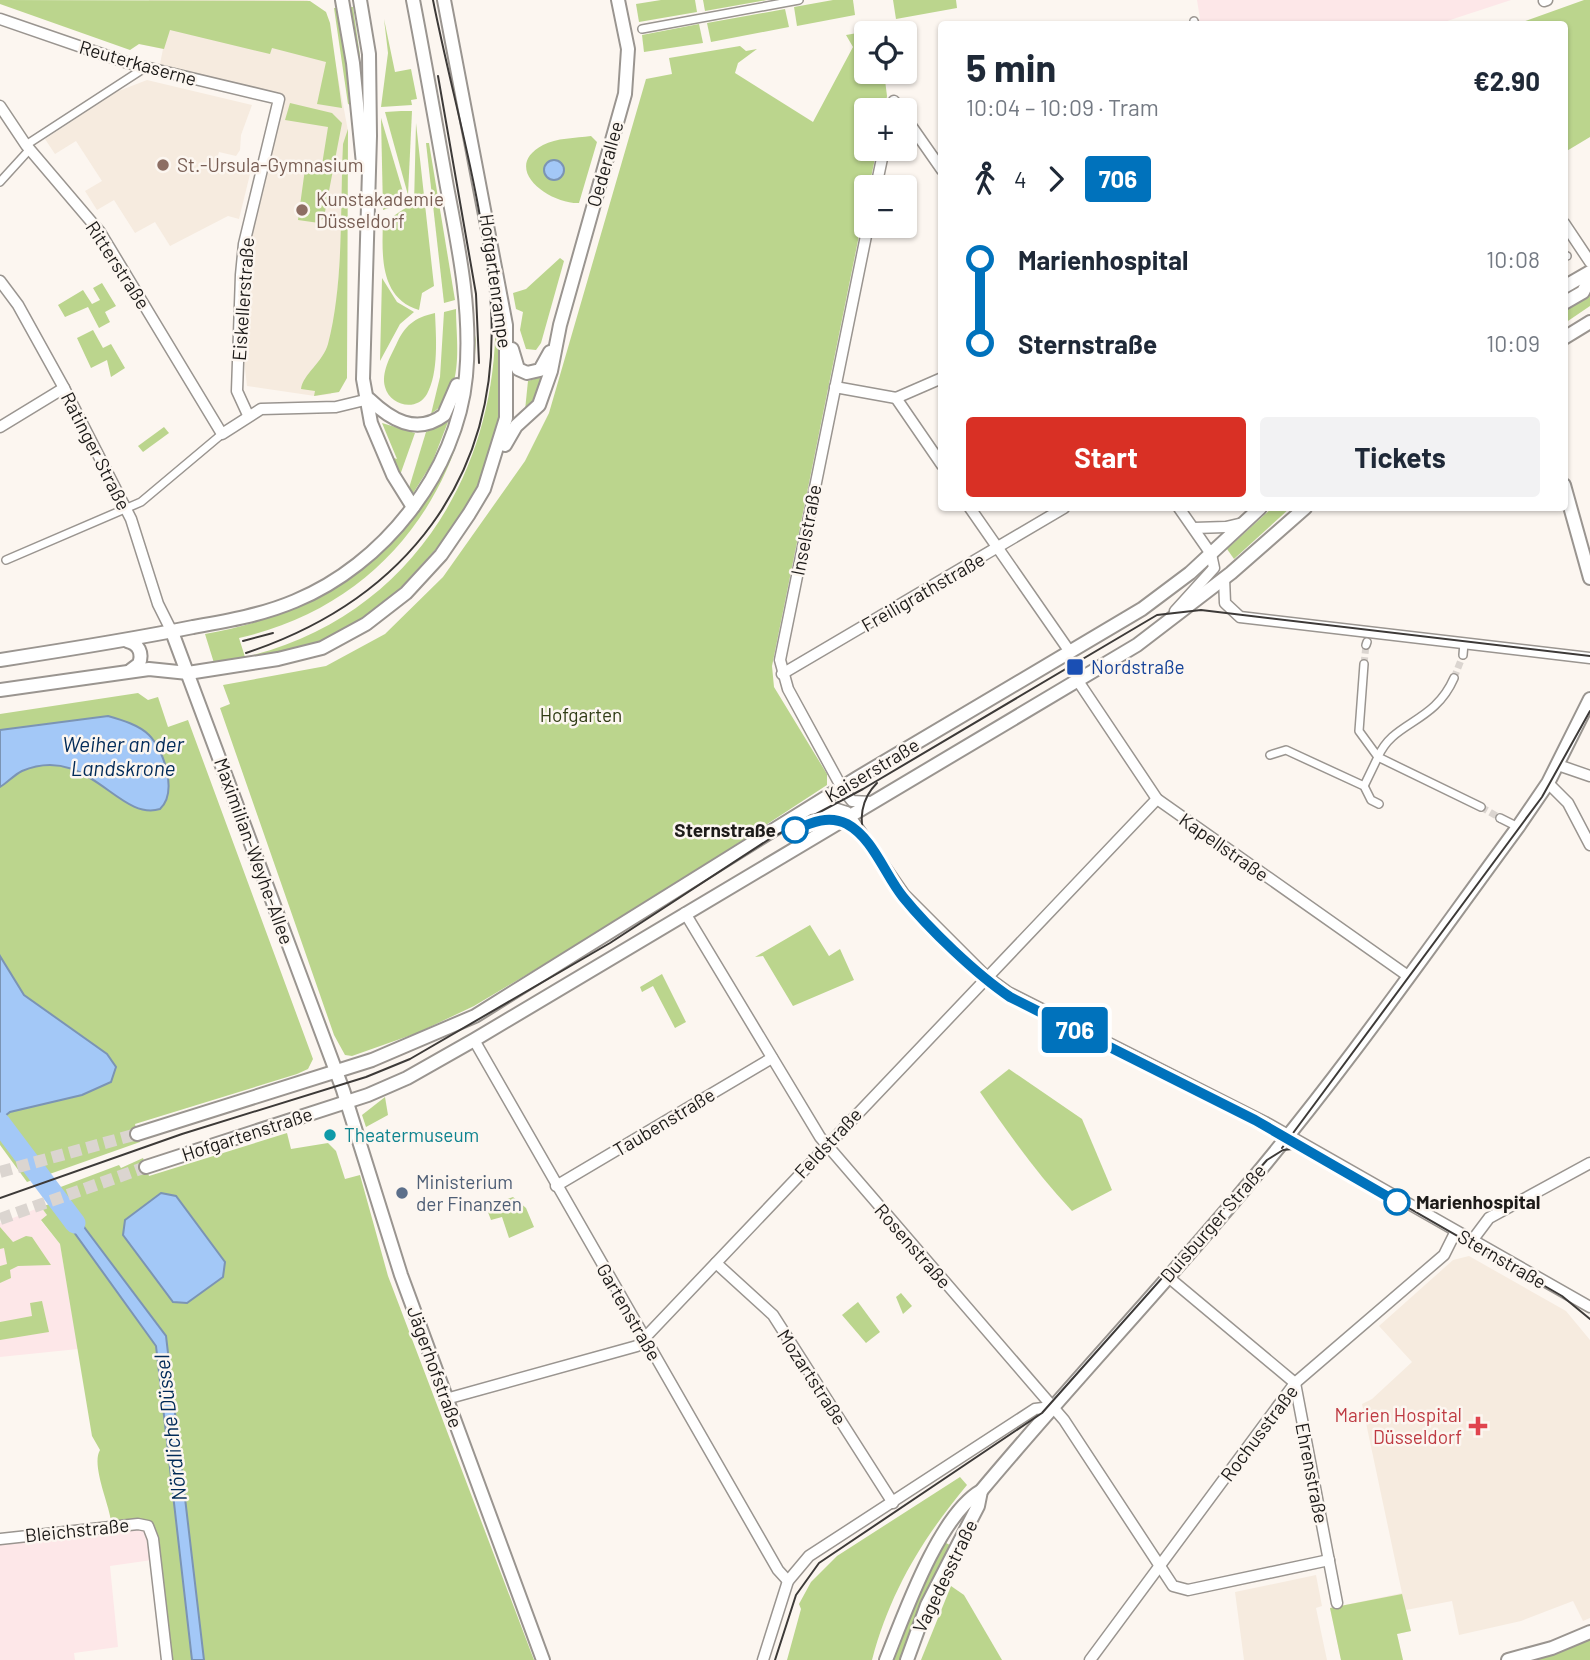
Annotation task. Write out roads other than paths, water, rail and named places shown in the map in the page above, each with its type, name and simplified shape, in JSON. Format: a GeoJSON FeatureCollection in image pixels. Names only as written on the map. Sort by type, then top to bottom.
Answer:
{"type":"FeatureCollection","features":[{"type":"Feature","properties":{"kind":"main road"},"geometry":{"type":"LineString","coordinates":[[342,0],[353,62],[366,185]]}},
{"type":"Feature","properties":{"kind":"main road"},"geometry":{"type":"LineString","coordinates":[[360,0],[369,54],[370,136],[366,185],[362,365],[371,423],[387,464],[413,507]]}},
{"type":"Feature","properties":{"kind":"main road","name":"Hofgartenrampe"},"geometry":{"type":"LineString","coordinates":[[0,691],[149,669],[188,673],[307,653],[338,641],[366,624],[424,575],[450,542],[484,489],[499,446],[507,407],[506,325],[444,0]]}},
{"type":"Feature","properties":{"kind":"main road","name":"Oederallee"},"geometry":{"type":"LineString","coordinates":[[484,489],[496,470],[510,432],[539,405],[551,371],[560,325],[625,94],[628,50],[618,0]]}},
{"type":"Feature","properties":{"kind":"main road","name":"Hofgartenrampe"},"geometry":{"type":"LineString","coordinates":[[0,660],[127,641],[250,616],[319,590],[377,548],[413,507],[438,465],[455,425],[466,377],[467,344],[459,250],[414,2]]}},
{"type":"Feature","properties":{"kind":"main road"},"geometry":{"type":"LineString","coordinates":[[1568,285],[1590,272]]}},
{"type":"Feature","properties":{"kind":"main road"},"geometry":{"type":"LineString","coordinates":[[1568,301],[1583,292],[1590,278]]}},
{"type":"Feature","properties":{"kind":"main road","name":"Oederallee"},"geometry":{"type":"LineString","coordinates":[[506,325],[517,369],[527,373],[535,372],[545,365],[560,325]]}},
{"type":"Feature","properties":{"kind":"main road"},"geometry":{"type":"LineString","coordinates":[[1568,336],[1584,326]]}},
{"type":"Feature","properties":{"kind":"main road"},"geometry":{"type":"LineString","coordinates":[[369,400],[387,415],[404,424],[418,425],[439,419],[447,411],[454,396],[467,344]]}},
{"type":"Feature","properties":{"kind":"main road"},"geometry":{"type":"LineString","coordinates":[[1568,499],[1590,578]]}},
{"type":"Feature","properties":{"kind":"main road"},"geometry":{"type":"LineString","coordinates":[[1211,554],[1257,511]]}},
{"type":"Feature","properties":{"kind":"main road","name":"Kaiserstraße"},"geometry":{"type":"LineString","coordinates":[[347,1102],[407,1078],[474,1040],[1137,645],[1224,578],[1302,511]]}},
{"type":"Feature","properties":{"kind":"main road","name":"Kaiserstraße"},"geometry":{"type":"LineString","coordinates":[[336,1070],[393,1052],[475,1016],[842,788],[1142,609],[1211,554]]}},
{"type":"Feature","properties":{"kind":"main road","name":"Maximilian-Weyhe-Allee"},"geometry":{"type":"LineString","coordinates":[[172,632],[336,1070]]}},
{"type":"Feature","properties":{"kind":"main road"},"geometry":{"type":"LineString","coordinates":[[127,641],[136,645],[141,652],[141,662],[131,671]]}},
{"type":"Feature","properties":{"kind":"main road","name":"Duisburger Straße"},"geometry":{"type":"LineString","coordinates":[[1051,1407],[1287,1136],[1518,827],[1548,783],[1590,699]]}},
{"type":"Feature","properties":{"kind":"main road","name":"Jägerhofstraße"},"geometry":{"type":"LineString","coordinates":[[336,1070],[401,1275],[543,1660]]}},
{"type":"Feature","properties":{"kind":"main road","name":"Hofgartenstraße"},"geometry":{"type":"LineString","coordinates":[[136,1134],[336,1070]]}},
{"type":"Feature","properties":{"kind":"main road","name":"Hofgartenstraße"},"geometry":{"type":"LineString","coordinates":[[146,1167],[347,1102]]}},
{"type":"Feature","properties":{"kind":"main road","name":"Vagedesstraße"},"geometry":{"type":"LineString","coordinates":[[886,1660],[934,1552],[970,1498],[981,1491],[1051,1407]]}},
{"type":"Feature","properties":{"kind":"main road","name":"Vagedesstraße"},"geometry":{"type":"LineString","coordinates":[[908,1660],[927,1605],[978,1506],[981,1491]]}},
{"type":"Feature","properties":{"kind":"main road"},"geometry":{"type":"LineString","coordinates":[[1508,1660],[1552,1648],[1590,1632]]}},
{"type":"Feature","properties":{"kind":"street"},"geometry":{"type":"LineString","coordinates":[[642,29],[799,0]]}},
{"type":"Feature","properties":{"kind":"street","name":"Reuterkaserne"},"geometry":{"type":"LineString","coordinates":[[0,19],[146,67],[279,99]]}},
{"type":"Feature","properties":{"kind":"street"},"geometry":{"type":"LineString","coordinates":[[0,183],[28,147],[146,67]]}},
{"type":"Feature","properties":{"kind":"street","name":"Eiskellerstraße"},"geometry":{"type":"LineString","coordinates":[[247,415],[237,391],[244,244],[279,99]]}},
{"type":"Feature","properties":{"kind":"street","name":"Ritterstraße"},"geometry":{"type":"LineString","coordinates":[[0,106],[28,147],[100,232],[222,434]]}},
{"type":"Feature","properties":{"kind":"street"},"geometry":{"type":"LineString","coordinates":[[917,134],[938,164]]}},
{"type":"Feature","properties":{"kind":"street"},"geometry":{"type":"LineString","coordinates":[[1568,229],[1590,262]]}},
{"type":"Feature","properties":{"kind":"street","name":"Inselstraße"},"geometry":{"type":"LineString","coordinates":[[782,674],[780,660],[866,238]]}},
{"type":"Feature","properties":{"kind":"street","name":"Ratinger Straße"},"geometry":{"type":"LineString","coordinates":[[0,281],[18,305],[64,388],[126,510],[158,604],[172,632]]}},
{"type":"Feature","properties":{"kind":"street"},"geometry":{"type":"LineString","coordinates":[[1584,326],[1590,315]]}},
{"type":"Feature","properties":{"kind":"street"},"geometry":{"type":"LineString","coordinates":[[835,387],[896,398],[938,380]]}},
{"type":"Feature","properties":{"kind":"street"},"geometry":{"type":"LineString","coordinates":[[0,426],[64,388]]}},
{"type":"Feature","properties":{"kind":"street"},"geometry":{"type":"LineString","coordinates":[[896,398],[938,459]]}},
{"type":"Feature","properties":{"kind":"street"},"geometry":{"type":"LineString","coordinates":[[6,560],[141,502],[247,415],[269,408],[336,407],[369,400]]}},
{"type":"Feature","properties":{"kind":"street"},"geometry":{"type":"LineString","coordinates":[[972,511],[1070,652]]}},
{"type":"Feature","properties":{"kind":"street","name":"Freiligrathstraße"},"geometry":{"type":"LineString","coordinates":[[782,674],[1059,511]]}},
{"type":"Feature","properties":{"kind":"street"},"geometry":{"type":"LineString","coordinates":[[1182,511],[1211,554]]}},
{"type":"Feature","properties":{"kind":"street"},"geometry":{"type":"LineString","coordinates":[[1194,528],[1226,527],[1243,523]]}},
{"type":"Feature","properties":{"kind":"street","name":"Kaiserstraße"},"geometry":{"type":"LineString","coordinates":[[1165,622],[1195,588],[1212,575],[1214,565],[1211,554]]}},
{"type":"Feature","properties":{"kind":"street"},"geometry":{"type":"LineString","coordinates":[[1224,578],[1225,603],[1240,617],[1590,659]]}},
{"type":"Feature","properties":{"kind":"street"},"geometry":{"type":"LineString","coordinates":[[1463,655],[1464,643]]}},
{"type":"Feature","properties":{"kind":"street"},"geometry":{"type":"LineString","coordinates":[[1364,664],[1359,731],[1378,757],[1481,807]]}},
{"type":"Feature","properties":{"kind":"street"},"geometry":{"type":"LineString","coordinates":[[782,674],[842,788],[852,801],[871,802]]}},
{"type":"Feature","properties":{"kind":"street"},"geometry":{"type":"LineString","coordinates":[[1364,786],[1385,741],[1431,712],[1447,693],[1454,678]]}},
{"type":"Feature","properties":{"kind":"street","name":"Kapellstraße"},"geometry":{"type":"LineString","coordinates":[[1078,681],[1157,799],[1408,976]]}},
{"type":"Feature","properties":{"kind":"street"},"geometry":{"type":"LineString","coordinates":[[1270,755],[1286,750],[1364,786],[1371,800],[1379,804]]}},
{"type":"Feature","properties":{"kind":"street"},"geometry":{"type":"LineString","coordinates":[[1558,765],[1590,776]]}},
{"type":"Feature","properties":{"kind":"street"},"geometry":{"type":"LineString","coordinates":[[1548,783],[1568,803],[1590,845]]}},
{"type":"Feature","properties":{"kind":"street","name":"Feldstraße"},"geometry":{"type":"LineString","coordinates":[[446,1399],[637,1346],[1157,799]]}},
{"type":"Feature","properties":{"kind":"street"},"geometry":{"type":"LineString","coordinates":[[808,809],[831,807],[849,816]]}},
{"type":"Feature","properties":{"kind":"street","name":"Sternstraße"},"geometry":{"type":"LineString","coordinates":[[849,816],[904,894],[986,976],[1032,1006],[1194,1086],[1287,1136],[1585,1305],[1590,1314]]}},
{"type":"Feature","properties":{"kind":"street"},"geometry":{"type":"LineString","coordinates":[[1500,818],[1518,827]]}},
{"type":"Feature","properties":{"kind":"street","name":"Rosenstraße"},"geometry":{"type":"LineString","coordinates":[[685,912],[827,1145],[1064,1420],[1173,1586],[1188,1590],[1329,1560]]}},
{"type":"Feature","properties":{"kind":"street","name":"Gartenstraße"},"geometry":{"type":"LineString","coordinates":[[474,1040],[778,1570],[788,1581]]}},
{"type":"Feature","properties":{"kind":"street","name":"Taubenstraße"},"geometry":{"type":"LineString","coordinates":[[556,1186],[772,1058]]}},
{"type":"Feature","properties":{"kind":"street"},"geometry":{"type":"LineString","coordinates":[[1471,1242],[1489,1219],[1590,1163]]}},
{"type":"Feature","properties":{"kind":"street","name":"Rochusstraße"},"geometry":{"type":"LineString","coordinates":[[1090,1660],[1295,1383],[1444,1255],[1455,1233]]}},
{"type":"Feature","properties":{"kind":"street","name":"Mozartstraße"},"geometry":{"type":"LineString","coordinates":[[716,1263],[773,1315],[893,1503]]}},
{"type":"Feature","properties":{"kind":"street"},"geometry":{"type":"LineString","coordinates":[[1167,1276],[1295,1383]]}},
{"type":"Feature","properties":{"kind":"street","name":"Ehrenstraße"},"geometry":{"type":"LineString","coordinates":[[1295,1383],[1337,1603]]}},
{"type":"Feature","properties":{"kind":"street","name":"Duisburger Straße"},"geometry":{"type":"LineString","coordinates":[[763,1660],[788,1581],[820,1548],[1035,1409],[1051,1407]]}},
{"type":"Feature","properties":{"kind":"street","name":"Bleichstraße"},"geometry":{"type":"LineString","coordinates":[[0,1539],[138,1524],[151,1530],[167,1660]]}},
{"type":"Feature","properties":{"kind":"water"},"geometry":{"type":"Polygon","coordinates":[[[550,160],[558,160],[564,170],[558,180],[550,180],[544,174],[544,166],[550,160]]]}},
{"type":"Feature","properties":{"kind":"water","name":"Weiher an der Landskrone"},"geometry":{"type":"Polygon","coordinates":[[[108,716],[140,728],[160,750],[167,771],[168,792],[160,809],[145,810],[130,805],[84,774],[66,767],[45,765],[22,771],[0,787],[0,730],[108,716]]]}},
{"type":"Feature","properties":{"kind":"water"},"geometry":{"type":"Polygon","coordinates":[[[0,956],[24,995],[107,1054],[116,1067],[111,1082],[82,1095],[10,1112],[0,1120],[0,956]]]}},
{"type":"Feature","properties":{"kind":"water"},"geometry":{"type":"Polygon","coordinates":[[[7,1124],[21,1143],[11,1147],[0,1132],[0,1125],[7,1124]]]}},
{"type":"Feature","properties":{"kind":"water"},"geometry":{"type":"Polygon","coordinates":[[[26,1149],[46,1177],[36,1180],[15,1153],[26,1149]]]}},
{"type":"Feature","properties":{"kind":"water"},"geometry":{"type":"Polygon","coordinates":[[[161,1193],[176,1196],[225,1262],[223,1277],[187,1303],[173,1302],[123,1235],[125,1220],[161,1193]]]}},
{"type":"Feature","properties":{"kind":"water"},"geometry":{"type":"Polygon","coordinates":[[[63,1199],[166,1336],[204,1660],[192,1660],[156,1346],[53,1203],[63,1199]]]}},
{"type":"Feature","properties":{"kind":"waterway","name":"Nördliche Düssel"},"geometry":{"type":"LineString","coordinates":[[0,1123],[75,1223]]}},
{"type":"Feature","properties":{"kind":"tunnel"},"geometry":{"type":"LineString","coordinates":[[1364,664],[1366,645]]}},
{"type":"Feature","properties":{"kind":"tunnel"},"geometry":{"type":"LineString","coordinates":[[1454,678],[1463,655]]}},
{"type":"Feature","properties":{"kind":"tunnel"},"geometry":{"type":"LineString","coordinates":[[1481,807],[1500,818]]}},
{"type":"Feature","properties":{"kind":"tunnel"},"geometry":{"type":"LineString","coordinates":[[0,1172],[137,1134]]}},
{"type":"Feature","properties":{"kind":"tunnel"},"geometry":{"type":"LineString","coordinates":[[0,1219],[146,1167]]}},
{"type":"Feature","properties":{"kind":"tram line"},"geometry":{"type":"LineString","coordinates":[[246,653],[303,630],[353,601],[396,565],[432,524],[460,478],[479,426],[490,369],[491,307],[488,268],[475,191],[433,0]]}},
{"type":"Feature","properties":{"kind":"tram line"},"geometry":{"type":"LineString","coordinates":[[438,76],[476,294],[479,363]]}},
{"type":"Feature","properties":{"kind":"tram line"},"geometry":{"type":"LineString","coordinates":[[0,1198],[182,1134],[366,1077],[410,1059],[610,943],[771,838],[863,789],[1157,615],[1201,610],[1590,656]]}},
{"type":"Feature","properties":{"kind":"tram line"},"geometry":{"type":"LineString","coordinates":[[243,641],[273,633]]}},
{"type":"Feature","properties":{"kind":"tram line"},"geometry":{"type":"LineString","coordinates":[[1282,1148],[1542,797],[1590,711]]}},
{"type":"Feature","properties":{"kind":"tram line"},"geometry":{"type":"LineString","coordinates":[[866,841],[862,810],[867,796],[877,783]]}},
{"type":"Feature","properties":{"kind":"tram line","name":"706"},"geometry":{"type":"LineString","coordinates":[[795,830],[822,820],[835,820],[849,825],[865,840],[907,902],[985,977],[1010,997],[1255,1120],[1397,1202]]}},
{"type":"Feature","properties":{"kind":"tram line"},"geometry":{"type":"LineString","coordinates":[[810,823],[835,820],[855,829],[907,902],[985,977],[1010,997],[1266,1126],[1562,1296],[1590,1319]]}},
{"type":"Feature","properties":{"kind":"tram line"},"geometry":{"type":"LineString","coordinates":[[775,1660],[796,1595],[819,1563],[1042,1413],[1267,1160],[1283,1150],[1303,1148]]}},
{"type":"Feature","properties":{"kind":"place","name":"St.-Ursula-Gymnasium"},"geometry":{"type":"Point","coordinates":[163,165]}},
{"type":"Feature","properties":{"kind":"place","name":"Kunstakademie Düsseldorf"},"geometry":{"type":"Point","coordinates":[302,210]}},
{"type":"Feature","properties":{"kind":"place","name":"Nordstraße"},"geometry":{"type":"Point","coordinates":[1075,667]}},
{"type":"Feature","properties":{"kind":"place","name":"Sternstraße"},"geometry":{"type":"Point","coordinates":[795,830]}},
{"type":"Feature","properties":{"kind":"place","name":"Theatermuseum"},"geometry":{"type":"Point","coordinates":[330,1135]}},
{"type":"Feature","properties":{"kind":"place","name":"Ministerium der Finanzen"},"geometry":{"type":"Point","coordinates":[402,1193]}},
{"type":"Feature","properties":{"kind":"place","name":"Marienhospital"},"geometry":{"type":"Point","coordinates":[1397,1202]}},
{"type":"Feature","properties":{"kind":"place","name":"Marien Hospital Düsseldorf"},"geometry":{"type":"Point","coordinates":[1478,1426]}},
{"type":"Feature","properties":{"kind":"park label","name":"Hofgarten"},"geometry":{"type":"Point","coordinates":[581,715]}}]}
